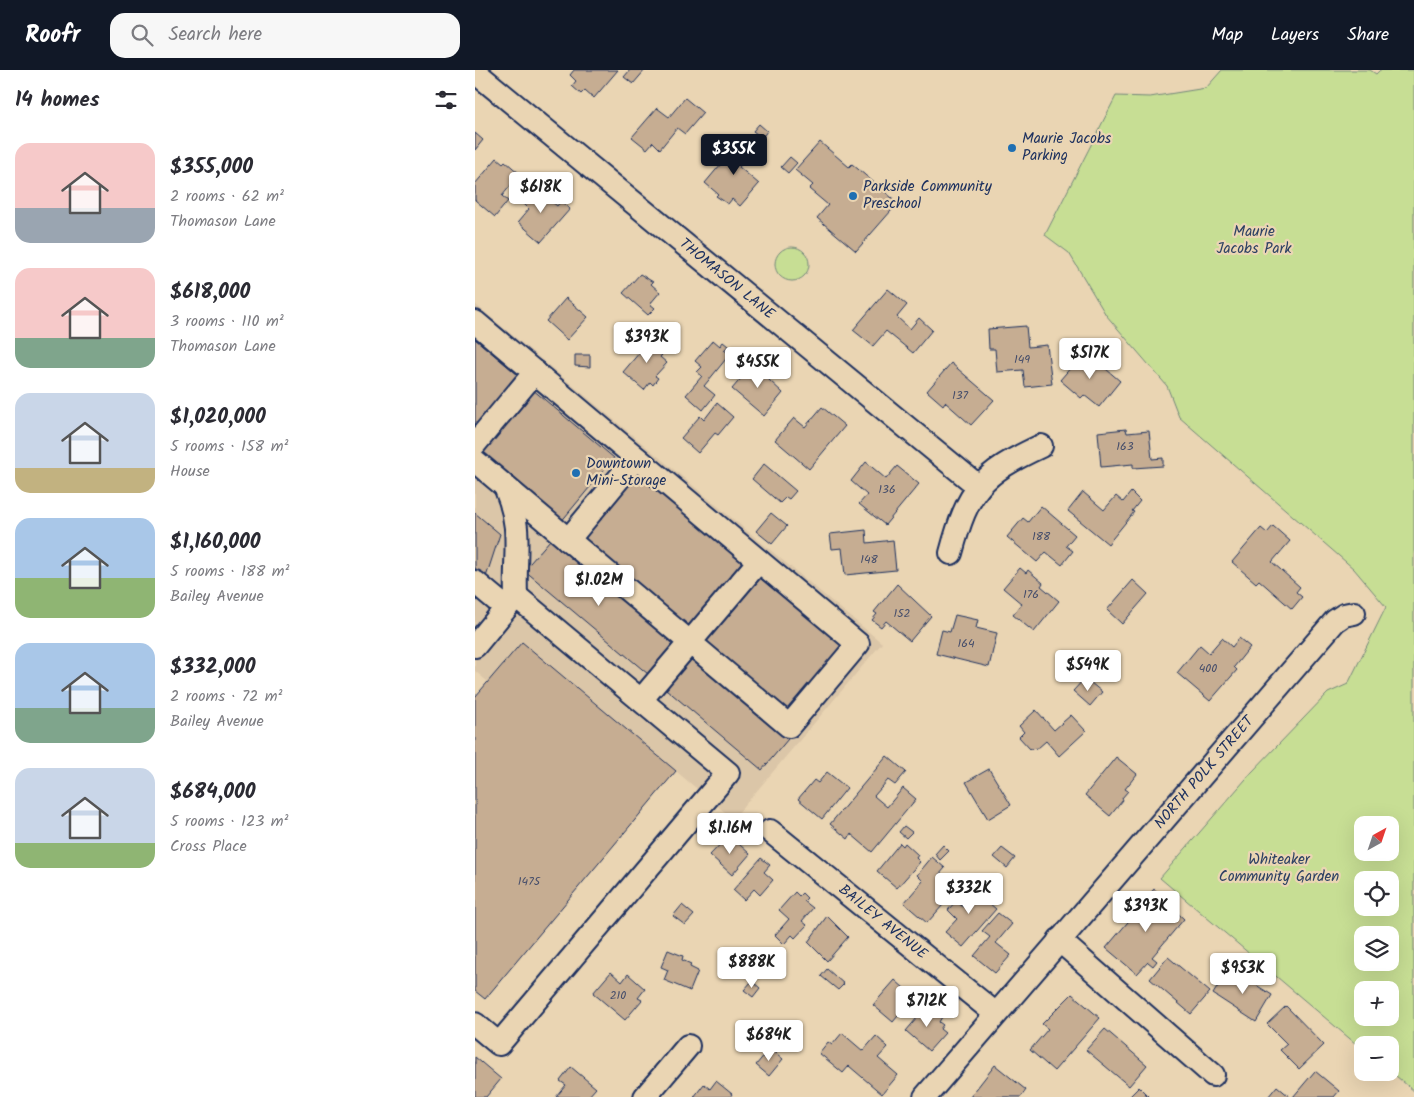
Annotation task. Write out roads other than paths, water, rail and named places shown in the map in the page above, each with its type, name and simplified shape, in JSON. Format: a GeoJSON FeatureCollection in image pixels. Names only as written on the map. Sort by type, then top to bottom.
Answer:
{"type":"FeatureCollection","features":[{"type":"Feature","properties":{"kind":"street","name":"THOMASON LANE"},"geometry":{"type":"LineString","coordinates":[[475,72],[978,486]]}},
{"type":"Feature","properties":{"kind":"street"},"geometry":{"type":"LineString","coordinates":[[475,322],[858,644],[789,726],[475,461]]}},
{"type":"Feature","properties":{"kind":"street"},"geometry":{"type":"LineString","coordinates":[[475,444],[535,372]]}},
{"type":"Feature","properties":{"kind":"street"},"geometry":{"type":"LineString","coordinates":[[951,553],[962,518],[978,486],[998,468],[1041,446]]}},
{"type":"Feature","properties":{"kind":"street"},"geometry":{"type":"LineString","coordinates":[[517,554],[525,540],[532,533],[560,533],[636,458]]}},
{"type":"Feature","properties":{"kind":"street"},"geometry":{"type":"LineString","coordinates":[[475,646],[507,608],[517,554],[517,522],[505,486]]}},
{"type":"Feature","properties":{"kind":"street"},"geometry":{"type":"LineString","coordinates":[[641,700],[759,561]]}},
{"type":"Feature","properties":{"kind":"street"},"geometry":{"type":"LineString","coordinates":[[475,582],[507,608],[641,700],[728,773],[499,1044],[475,1024]]}},
{"type":"Feature","properties":{"kind":"street"},"geometry":{"type":"LineString","coordinates":[[475,626],[507,608]]}},
{"type":"Feature","properties":{"kind":"street","name":"NORTH POLK STREET"},"geometry":{"type":"LineString","coordinates":[[925,1097],[1335,621],[1339,617],[1353,613]]}},
{"type":"Feature","properties":{"kind":"street","name":"BAILEY AVENUE"},"geometry":{"type":"LineString","coordinates":[[770,831],[996,1014]]}},
{"type":"Feature","properties":{"kind":"street"},"geometry":{"type":"LineString","coordinates":[[1059,940],[1213,1075]]}},
{"type":"Feature","properties":{"kind":"street"},"geometry":{"type":"LineString","coordinates":[[645,1097],[688,1046]]}},
{"type":"Feature","properties":{"kind":"place","name":"Maurie Jacobs Parking"},"geometry":{"type":"Point","coordinates":[1012,148]}},
{"type":"Feature","properties":{"kind":"place","name":"Parkside Community Preschool"},"geometry":{"type":"Point","coordinates":[853,196]}},
{"type":"Feature","properties":{"kind":"place","name":"Downtown Mini-Storage"},"geometry":{"type":"Point","coordinates":[576,473]}},
{"type":"Feature","properties":{"kind":"park label","name":"Maurie Jacobs Park"},"geometry":{"type":"Point","coordinates":[1254,240]}},
{"type":"Feature","properties":{"kind":"park label","name":"Whiteaker Community Garden"},"geometry":{"type":"Point","coordinates":[1279,868]}}]}
